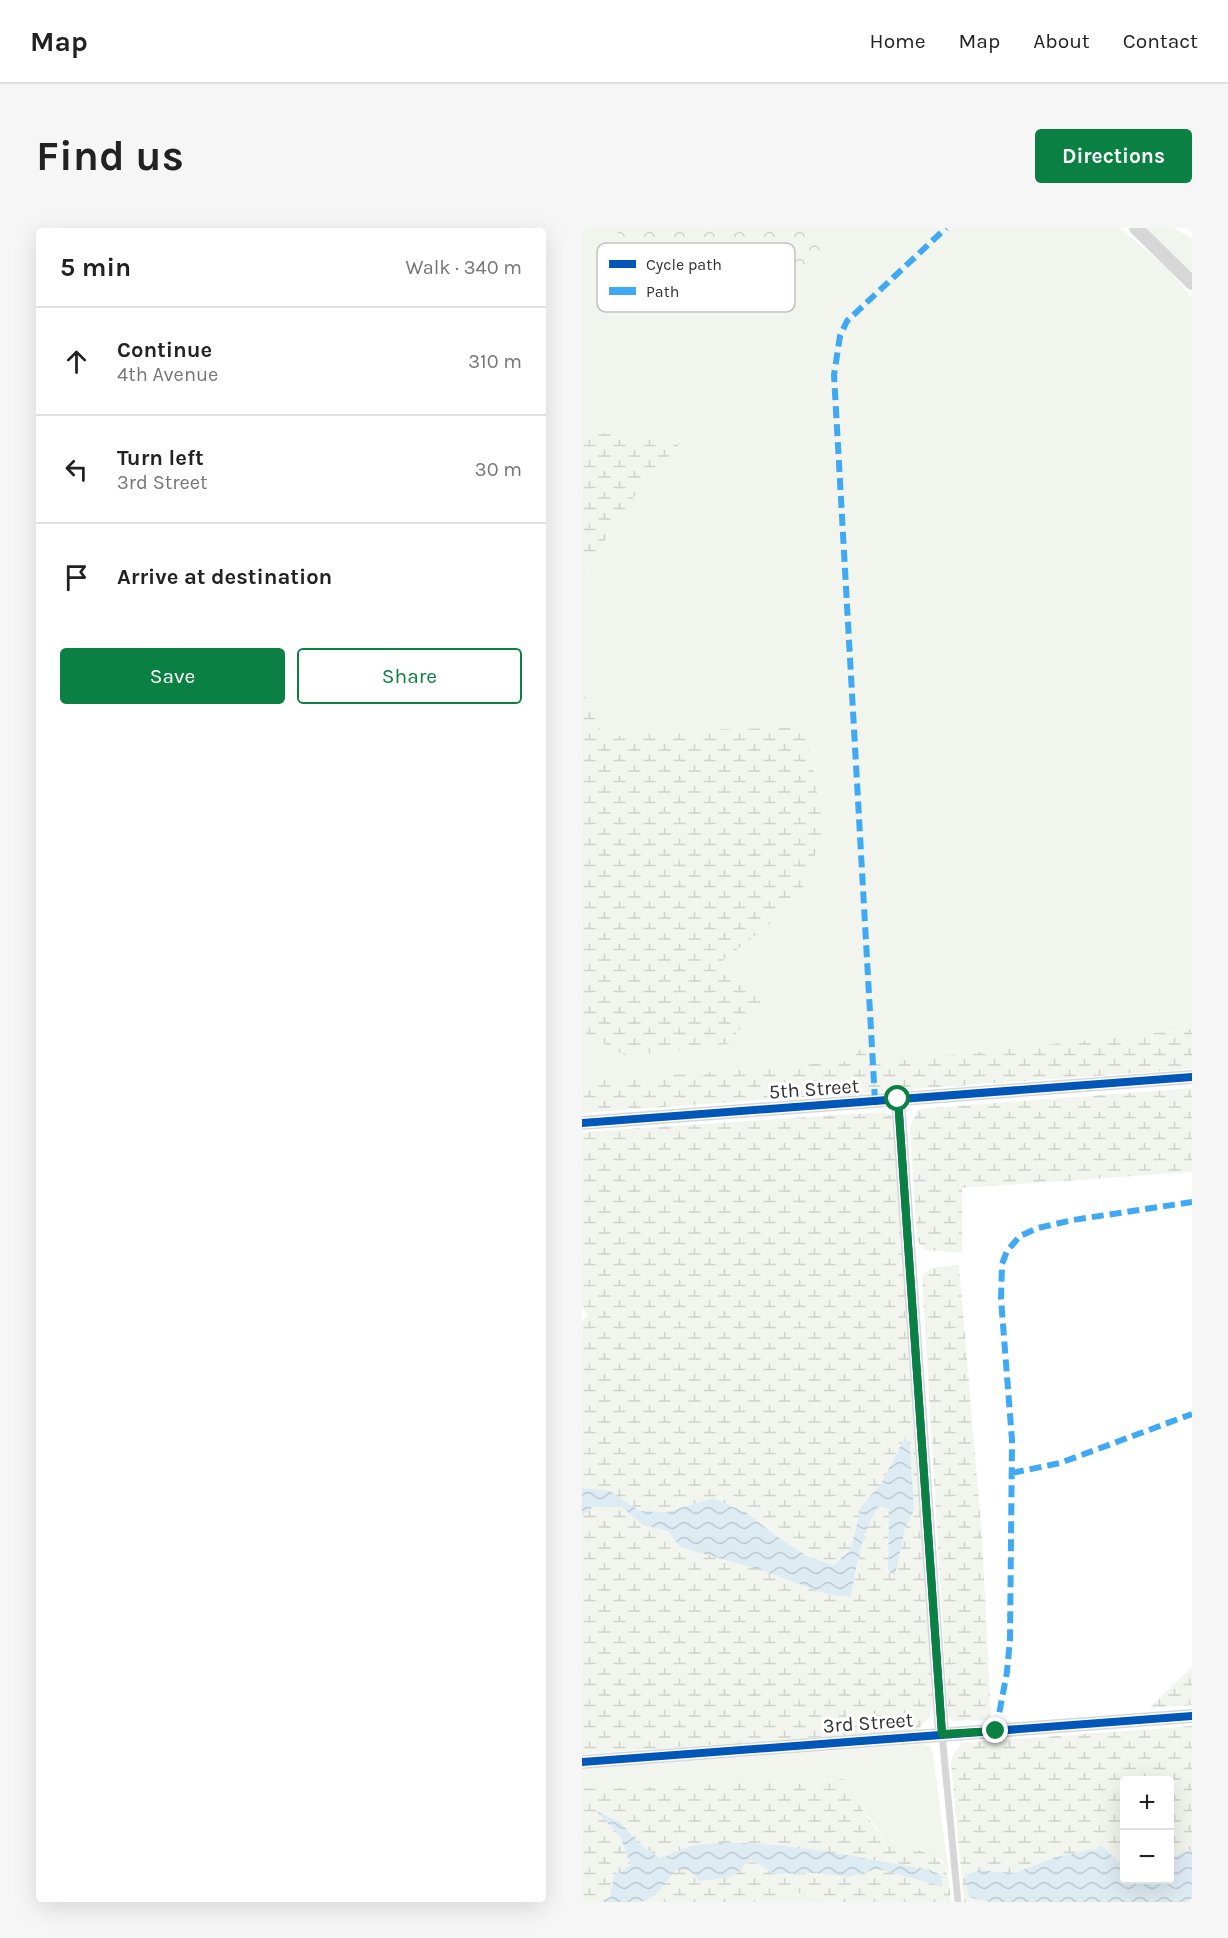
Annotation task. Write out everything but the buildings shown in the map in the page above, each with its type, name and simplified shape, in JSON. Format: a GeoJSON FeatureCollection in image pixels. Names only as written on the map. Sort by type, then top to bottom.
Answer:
{"type":"FeatureCollection","features":[{"type":"Feature","properties":{"kind":"street"},"geometry":{"type":"LineString","coordinates":[[1136,228],[1192,283]]}},
{"type":"Feature","properties":{"kind":"street","name":"5th Street"},"geometry":{"type":"LineString","coordinates":[[582,1123],[1192,1077]]}},
{"type":"Feature","properties":{"kind":"street"},"geometry":{"type":"LineString","coordinates":[[898,1099],[942,1734]]}},
{"type":"Feature","properties":{"kind":"street","name":"3rd Street"},"geometry":{"type":"LineString","coordinates":[[582,1762],[1192,1716]]}},
{"type":"Feature","properties":{"kind":"lane"},"geometry":{"type":"LineString","coordinates":[[942,1734],[958,1902]]}},
{"type":"Feature","properties":{"kind":"green space"},"geometry":{"type":"Polygon","coordinates":[[[582,228],[1120,228],[1168,269],[1192,298],[1192,1029],[895,1061],[862,1047],[851,1061],[582,1082],[582,228]]]}},
{"type":"Feature","properties":{"kind":"green space"},"geometry":{"type":"Polygon","coordinates":[[[610,228],[809,228],[821,251],[795,277],[795,243],[633,243],[610,228]]]}},
{"type":"Feature","properties":{"kind":"green space"},"geometry":{"type":"Polygon","coordinates":[[[1144,228],[1174,228],[1192,239],[1192,277],[1144,228]]]}},
{"type":"Feature","properties":{"kind":"green space"},"geometry":{"type":"Polygon","coordinates":[[[605,433],[680,443],[634,497],[582,575],[582,437],[605,433]]]}},
{"type":"Feature","properties":{"kind":"green space"},"geometry":{"type":"Polygon","coordinates":[[[582,690],[604,737],[700,730],[805,727],[824,830],[797,903],[723,960],[761,1002],[728,1044],[626,1056],[582,1031],[582,690]]]}},
{"type":"Feature","properties":{"kind":"green space"},"geometry":{"type":"Polygon","coordinates":[[[1192,1029],[1192,1069],[582,1113],[582,1082],[850,1061],[862,1047],[895,1061],[1192,1029]]]}},
{"type":"Feature","properties":{"kind":"green space"},"geometry":{"type":"Polygon","coordinates":[[[1192,1088],[1192,1172],[962,1188],[962,1253],[925,1250],[917,1241],[910,1128],[918,1109],[1192,1088]]]}},
{"type":"Feature","properties":{"kind":"green space"},"geometry":{"type":"Polygon","coordinates":[[[883,1112],[894,1117],[896,1127],[933,1705],[928,1719],[917,1730],[582,1754],[582,1516],[593,1507],[621,1507],[643,1525],[668,1531],[761,1570],[829,1595],[851,1597],[867,1527],[878,1506],[889,1508],[888,1571],[895,1576],[905,1529],[914,1510],[905,1437],[882,1482],[861,1507],[851,1549],[834,1565],[807,1556],[713,1498],[666,1512],[640,1511],[610,1491],[582,1488],[582,1321],[588,1316],[582,1307],[582,1132],[883,1112]]]}},
{"type":"Feature","properties":{"kind":"green space"},"geometry":{"type":"Polygon","coordinates":[[[959,1265],[982,1537],[991,1713],[987,1720],[953,1721],[948,1716],[922,1276],[931,1268],[959,1265]]]}},
{"type":"Feature","properties":{"kind":"green space"},"geometry":{"type":"Polygon","coordinates":[[[1192,1667],[1192,1705],[1149,1708],[1192,1667]]]}},
{"type":"Feature","properties":{"kind":"green space"},"geometry":{"type":"Polygon","coordinates":[[[1192,1726],[1192,1849],[1174,1856],[1174,1776],[1120,1776],[1120,1863],[1103,1847],[1056,1857],[1015,1873],[979,1870],[969,1897],[989,1902],[964,1902],[951,1764],[952,1757],[961,1743],[1192,1726]]]}},
{"type":"Feature","properties":{"kind":"green space"},"geometry":{"type":"Polygon","coordinates":[[[924,1744],[931,1747],[933,1755],[949,1875],[942,1861],[926,1852],[886,1839],[857,1802],[843,1779],[582,1788],[582,1769],[924,1744]]]}},
{"type":"Feature","properties":{"kind":"green space"},"geometry":{"type":"Polygon","coordinates":[[[843,1779],[882,1835],[891,1841],[928,1853],[941,1863],[948,1877],[951,1902],[841,1902],[794,1892],[751,1900],[766,1902],[642,1902],[656,1892],[675,1870],[731,1877],[751,1860],[775,1874],[814,1873],[849,1877],[877,1869],[942,1885],[943,1876],[930,1870],[875,1861],[701,1844],[660,1858],[643,1847],[620,1822],[598,1812],[619,1835],[631,1865],[614,1875],[610,1896],[603,1902],[582,1902],[582,1788],[843,1779]]]}},
{"type":"Feature","properties":{"kind":"green space"},"geometry":{"type":"Polygon","coordinates":[[[794,1892],[841,1902],[700,1902],[794,1892]]]}},
{"type":"Feature","properties":{"kind":"water"},"geometry":{"type":"Polygon","coordinates":[[[905,1437],[910,1446],[914,1510],[905,1529],[895,1576],[888,1571],[889,1509],[879,1506],[864,1538],[851,1597],[829,1595],[761,1570],[680,1547],[668,1531],[643,1525],[621,1507],[593,1507],[582,1516],[582,1488],[610,1491],[640,1511],[666,1512],[713,1498],[747,1513],[776,1536],[807,1556],[834,1565],[851,1549],[861,1507],[882,1482],[905,1437]]]}},
{"type":"Feature","properties":{"kind":"water"},"geometry":{"type":"Polygon","coordinates":[[[596,1811],[620,1822],[643,1847],[660,1858],[703,1844],[789,1846],[930,1870],[943,1876],[942,1886],[877,1869],[849,1877],[814,1873],[775,1874],[751,1860],[731,1877],[700,1881],[689,1870],[676,1870],[652,1897],[646,1900],[603,1902],[610,1896],[614,1875],[631,1865],[619,1835],[596,1811]]]}},
{"type":"Feature","properties":{"kind":"water"},"geometry":{"type":"Polygon","coordinates":[[[1103,1847],[1120,1863],[1120,1884],[1174,1884],[1174,1856],[1192,1849],[1192,1902],[989,1902],[969,1897],[965,1875],[979,1870],[1015,1873],[1056,1857],[1103,1847]]]}},
{"type":"Feature","properties":{"kind":"marked path"},"geometry":{"type":"LineString","coordinates":[[875,1101],[834,375],[840,336],[847,321],[946,228]]}},
{"type":"Feature","properties":{"kind":"marked path"},"geometry":{"type":"LineString","coordinates":[[996,1730],[1007,1672],[1010,1639],[1012,1440],[1001,1299],[1002,1264],[1007,1251],[1020,1236],[1038,1228],[1073,1220],[1192,1202]]}},
{"type":"Feature","properties":{"kind":"marked path"},"geometry":{"type":"LineString","coordinates":[[1012,1473],[1060,1463],[1192,1414]]}},
{"type":"Feature","properties":{"kind":"cycle path"},"geometry":{"type":"LineString","coordinates":[[582,1123],[1192,1077]]}},
{"type":"Feature","properties":{"kind":"cycle path"},"geometry":{"type":"LineString","coordinates":[[898,1099],[942,1734]]}},
{"type":"Feature","properties":{"kind":"cycle path"},"geometry":{"type":"LineString","coordinates":[[582,1762],[1192,1716]]}},
{"type":"Feature","properties":{"kind":"route"},"geometry":{"type":"LineString","coordinates":[[898,1099],[942,1734],[996,1731]]}}]}
